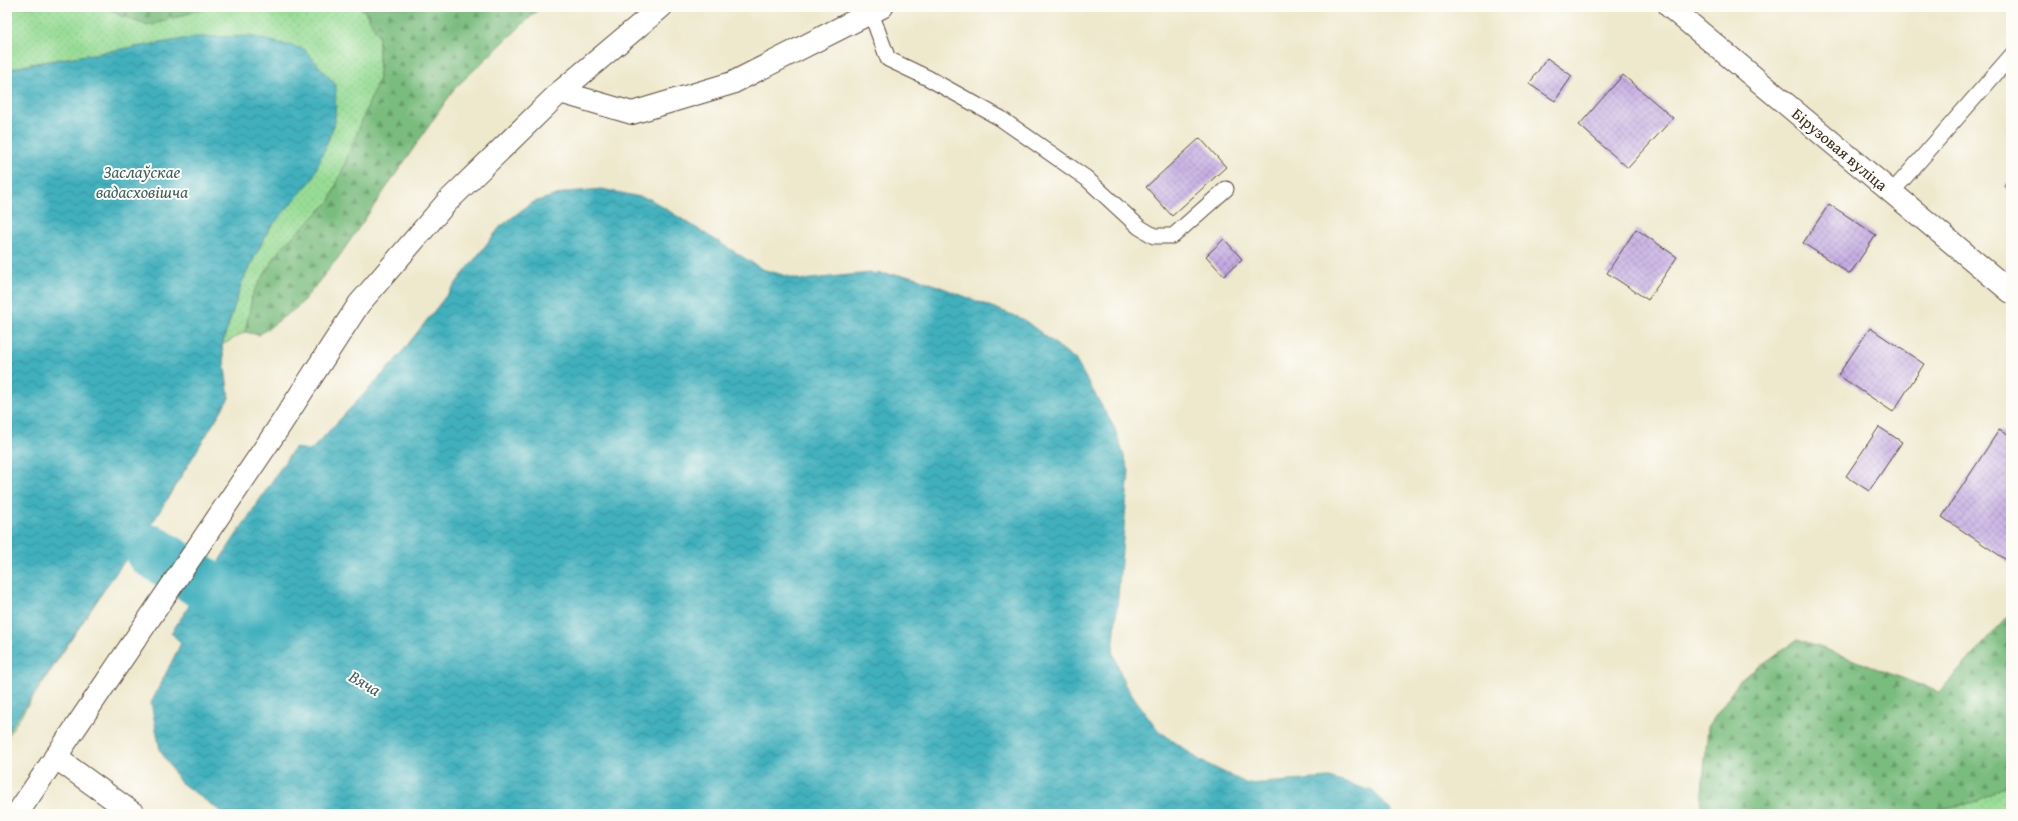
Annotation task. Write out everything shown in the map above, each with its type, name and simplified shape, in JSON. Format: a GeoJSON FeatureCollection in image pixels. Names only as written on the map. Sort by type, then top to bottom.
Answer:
{"type":"FeatureCollection","features":[{"type":"Feature","properties":{"kind":"main road"},"geometry":{"type":"LineString","coordinates":[[16,814],[276,430],[358,304],[447,202],[560,92],[661,7]]}},
{"type":"Feature","properties":{"kind":"main road","name":"Бірузовая вуліца"},"geometry":{"type":"LineString","coordinates":[[1670,7],[2011,292]]}},
{"type":"Feature","properties":{"kind":"main road"},"geometry":{"type":"LineString","coordinates":[[560,92],[632,113],[732,83],[876,10]]}},
{"type":"Feature","properties":{"kind":"main road"},"geometry":{"type":"LineString","coordinates":[[55,757],[134,814]]}},
{"type":"Feature","properties":{"kind":"lane"},"geometry":{"type":"LineString","coordinates":[[876,10],[888,59],[928,78],[1000,118],[1086,178],[1139,227],[1154,236],[1173,236],[1226,189]]}},
{"type":"Feature","properties":{"kind":"lane"},"geometry":{"type":"LineString","coordinates":[[1892,192],[2011,56]]}},
{"type":"Feature","properties":{"kind":"green space"},"geometry":{"type":"Polygon","coordinates":[[[7,7],[105,7],[119,15],[203,10],[209,7],[359,7],[364,9],[379,36],[379,78],[330,201],[280,249],[253,293],[245,332],[222,345],[242,282],[269,229],[312,179],[135,47],[31,64],[7,70],[7,7]]]}},
{"type":"Feature","properties":{"kind":"green space"},"geometry":{"type":"Polygon","coordinates":[[[105,7],[209,7],[148,26],[119,15],[105,7]]]}},
{"type":"Feature","properties":{"kind":"green space"},"geometry":{"type":"Polygon","coordinates":[[[359,7],[541,7],[455,88],[338,258],[299,306],[259,335],[245,332],[253,293],[280,249],[330,201],[379,78],[379,36],[364,10],[359,7]]]}},
{"type":"Feature","properties":{"kind":"green space"},"geometry":{"type":"Polygon","coordinates":[[[106,587],[7,737],[7,733],[106,587]]]}},
{"type":"Feature","properties":{"kind":"green space"},"geometry":{"type":"Polygon","coordinates":[[[2011,613],[2011,783],[1975,802],[1916,814],[1700,814],[1708,727],[1740,680],[1798,639],[1939,692],[2011,613]]]}},
{"type":"Feature","properties":{"kind":"green space"},"geometry":{"type":"Polygon","coordinates":[[[2011,783],[2011,814],[1916,814],[1975,802],[2011,783]]]}},
{"type":"Feature","properties":{"kind":"water","name":"Заслаўскае вадасховішча"},"geometry":{"type":"Polygon","coordinates":[[[250,36],[304,49],[336,85],[335,123],[312,180],[269,229],[242,282],[222,345],[229,398],[155,519],[106,587],[7,733],[7,70],[31,64],[196,37],[250,36]]]}},
{"type":"Feature","properties":{"kind":"water"},"geometry":{"type":"Polygon","coordinates":[[[602,189],[650,199],[762,269],[801,280],[869,273],[912,276],[1023,319],[1075,359],[1115,429],[1129,471],[1113,653],[1125,685],[1158,730],[1201,761],[1248,784],[1329,778],[1373,791],[1394,814],[224,814],[180,782],[160,750],[151,703],[181,643],[171,633],[294,448],[311,450],[394,362],[500,227],[531,203],[566,192],[602,189]]]}},
{"type":"Feature","properties":{"kind":"building"},"geometry":{"type":"Polygon","coordinates":[[[1547,58],[1572,76],[1555,101],[1529,84],[1547,58]]]}},
{"type":"Feature","properties":{"kind":"building"},"geometry":{"type":"Polygon","coordinates":[[[1623,75],[1673,118],[1628,168],[1579,125],[1623,75]]]}},
{"type":"Feature","properties":{"kind":"building"},"geometry":{"type":"Polygon","coordinates":[[[1200,138],[1226,167],[1172,216],[1146,187],[1200,138]]]}},
{"type":"Feature","properties":{"kind":"building"},"geometry":{"type":"Polygon","coordinates":[[[2011,178],[2011,193],[2004,186],[2011,178]]]}},
{"type":"Feature","properties":{"kind":"building"},"geometry":{"type":"Polygon","coordinates":[[[1829,204],[1876,235],[1850,274],[1803,243],[1829,204]]]}},
{"type":"Feature","properties":{"kind":"building"},"geometry":{"type":"Polygon","coordinates":[[[1636,229],[1677,257],[1648,300],[1607,273],[1636,229]]]}},
{"type":"Feature","properties":{"kind":"building"},"geometry":{"type":"Polygon","coordinates":[[[1224,239],[1242,259],[1224,276],[1206,256],[1224,239]]]}},
{"type":"Feature","properties":{"kind":"building"},"geometry":{"type":"Polygon","coordinates":[[[1870,328],[1924,364],[1893,412],[1838,375],[1870,328]]]}},
{"type":"Feature","properties":{"kind":"building"},"geometry":{"type":"Polygon","coordinates":[[[1879,427],[1902,442],[1869,491],[1846,476],[1879,427]]]}},
{"type":"Feature","properties":{"kind":"building"},"geometry":{"type":"Polygon","coordinates":[[[1999,430],[2011,437],[2011,563],[1942,517],[1999,430]]]}},
{"type":"Feature","properties":{"kind":"waterway","name":"Вяча"},"geometry":{"type":"LineString","coordinates":[[151,551],[266,622]]}}]}
